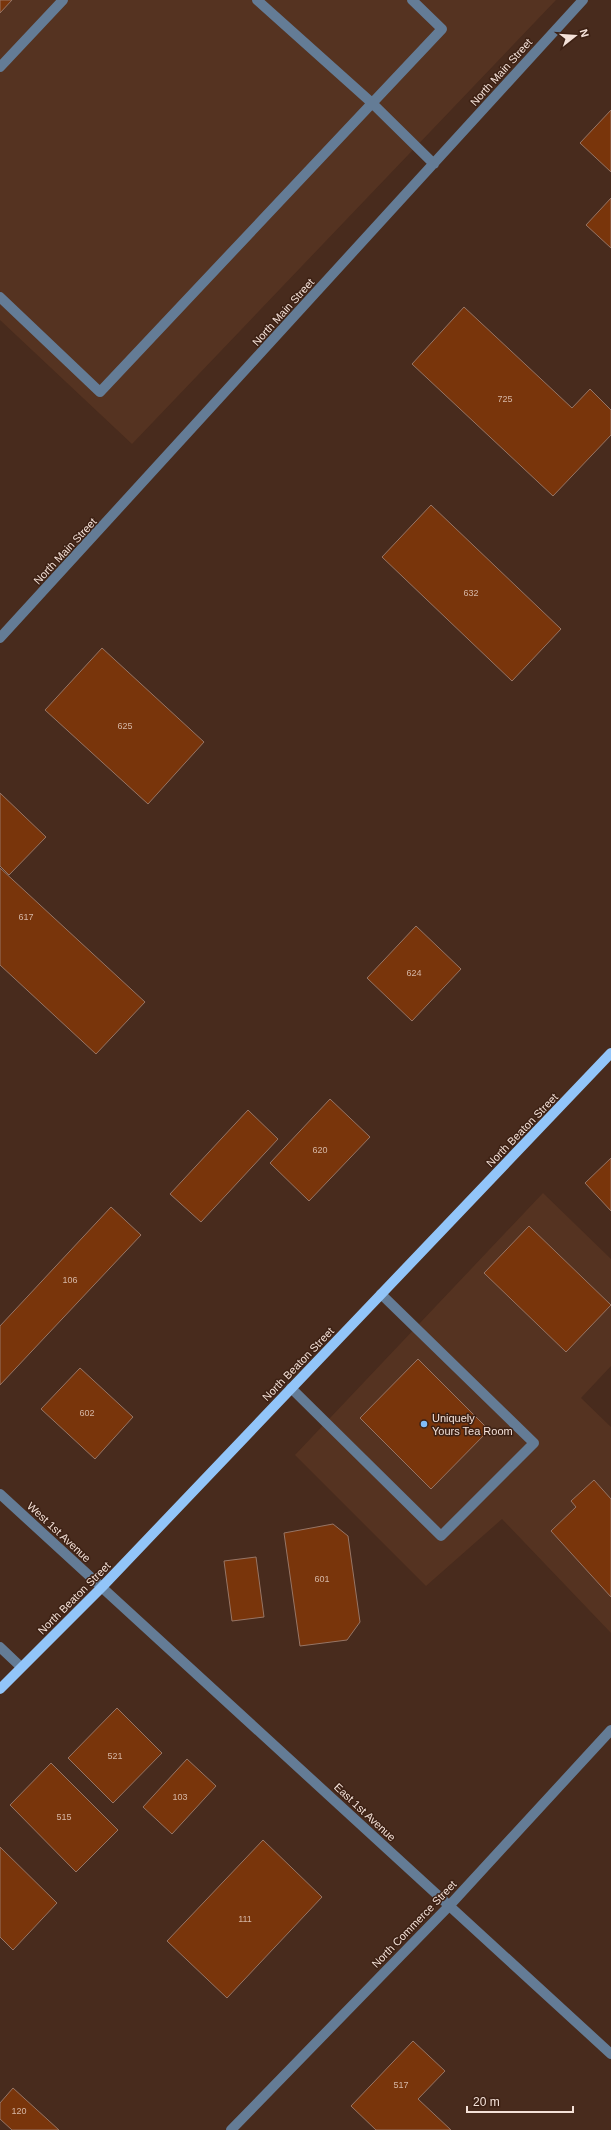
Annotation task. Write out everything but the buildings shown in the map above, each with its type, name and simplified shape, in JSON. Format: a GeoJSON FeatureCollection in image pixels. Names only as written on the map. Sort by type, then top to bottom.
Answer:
{"type":"FeatureCollection","features":[{"type":"Feature","properties":{"kind":"main road","name":"North Beaton Street"},"geometry":{"type":"LineString","coordinates":[[0,1689],[102,1587],[611,1053]]}},
{"type":"Feature","properties":{"kind":"street"},"geometry":{"type":"LineString","coordinates":[[0,67],[63,0]]}},
{"type":"Feature","properties":{"kind":"street"},"geometry":{"type":"LineString","coordinates":[[257,0],[372,104],[434,164]]}},
{"type":"Feature","properties":{"kind":"street"},"geometry":{"type":"LineString","coordinates":[[0,297],[100,392],[442,29],[412,0]]}},
{"type":"Feature","properties":{"kind":"street","name":"North Main Street"},"geometry":{"type":"LineString","coordinates":[[0,638],[583,0]]}},
{"type":"Feature","properties":{"kind":"street"},"geometry":{"type":"LineString","coordinates":[[291,1388],[441,1536],[534,1443],[381,1294]]}},
{"type":"Feature","properties":{"kind":"street","name":"West 1st Avenue"},"geometry":{"type":"LineString","coordinates":[[0,1494],[102,1587]]}},
{"type":"Feature","properties":{"kind":"street","name":"East 1st Avenue"},"geometry":{"type":"LineString","coordinates":[[102,1587],[611,2054]]}},
{"type":"Feature","properties":{"kind":"street"},"geometry":{"type":"LineString","coordinates":[[0,1647],[22,1667]]}},
{"type":"Feature","properties":{"kind":"street","name":"North Commerce Street"},"geometry":{"type":"LineString","coordinates":[[231,2130],[449,1906],[611,1730]]}},
{"type":"Feature","properties":{"kind":"shaded area"},"geometry":{"type":"Polygon","coordinates":[[[0,0],[556,0],[132,444],[0,320],[0,0]]]}},
{"type":"Feature","properties":{"kind":"shaded area"},"geometry":{"type":"Polygon","coordinates":[[[543,1193],[611,1259],[611,1366],[581,1398],[611,1427],[611,1633],[502,1519],[426,1586],[295,1455],[543,1193]]]}},
{"type":"Feature","properties":{"kind":"place","name":"Uniquely Yours Tea Room"},"geometry":{"type":"Point","coordinates":[424,1424]}}]}
